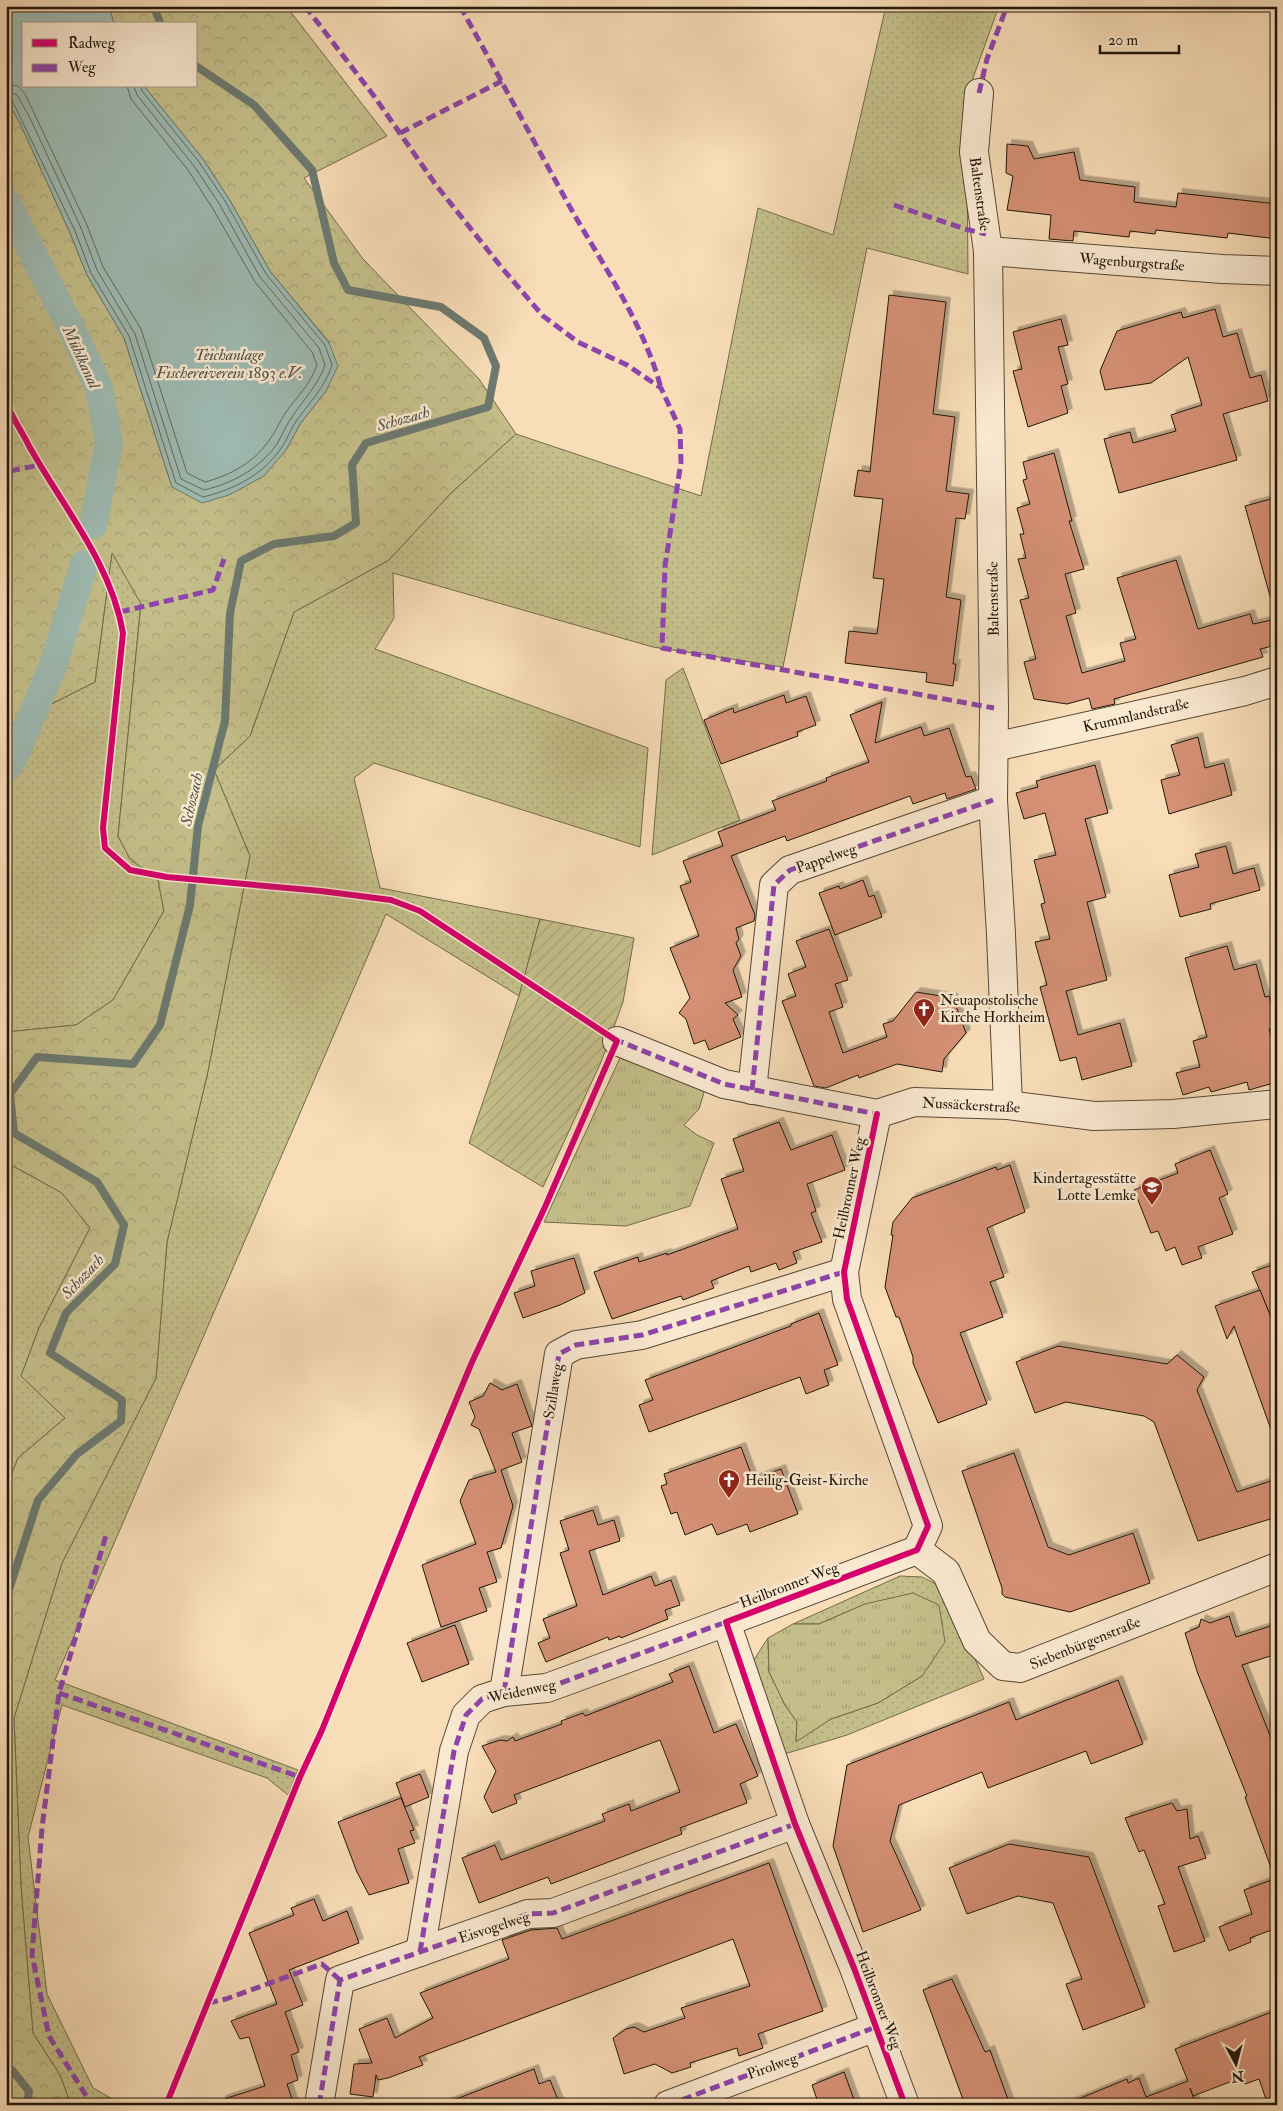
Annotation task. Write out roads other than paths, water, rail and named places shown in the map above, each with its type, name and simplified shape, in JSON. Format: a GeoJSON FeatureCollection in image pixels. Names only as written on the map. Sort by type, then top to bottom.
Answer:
{"type":"FeatureCollection","features":[{"type":"Feature","properties":{"kind":"street","name":"Baltenstraße"},"geometry":{"type":"LineString","coordinates":[[979,93],[974,152],[988,251],[994,747],[992,800],[1001,934],[1008,1105]]}},
{"type":"Feature","properties":{"kind":"street","name":"Wagenburgstraße"},"geometry":{"type":"LineString","coordinates":[[988,251],[1222,269],[1277,271]]}},
{"type":"Feature","properties":{"kind":"street","name":"Krummlandstraße"},"geometry":{"type":"LineString","coordinates":[[994,747],[1235,693],[1277,681]]}},
{"type":"Feature","properties":{"kind":"street","name":"Pappelweg"},"geometry":{"type":"LineString","coordinates":[[752,1090],[774,885],[790,870],[992,800]]}},
{"type":"Feature","properties":{"kind":"street","name":"Nussäckerstraße"},"geometry":{"type":"LineString","coordinates":[[617,1041],[724,1084],[877,1114],[914,1102],[1008,1105],[1094,1116],[1173,1114],[1277,1104]]}},
{"type":"Feature","properties":{"kind":"street","name":"Heilbronner Weg"},"geometry":{"type":"LineString","coordinates":[[877,1114],[844,1272],[847,1300],[928,1526],[917,1550],[726,1622],[796,1824],[905,2105]]}},
{"type":"Feature","properties":{"kind":"street","name":"Szillaweg"},"geometry":{"type":"LineString","coordinates":[[504,1692],[559,1354],[576,1346],[642,1335],[844,1272]]}},
{"type":"Feature","properties":{"kind":"street","name":"Siebenbürgenstraße"},"geometry":{"type":"LineString","coordinates":[[917,1550],[946,1572],[977,1641],[1003,1666],[1020,1668],[1277,1567]]}},
{"type":"Feature","properties":{"kind":"street","name":"Weidenweg"},"geometry":{"type":"LineString","coordinates":[[420,1952],[454,1752],[466,1715],[482,1699],[504,1692],[547,1688],[726,1622]]}},
{"type":"Feature","properties":{"kind":"street","name":"Eisvogelweg"},"geometry":{"type":"LineString","coordinates":[[320,2105],[340,1980],[528,1914],[553,1914],[796,1824]]}},
{"type":"Feature","properties":{"kind":"street","name":"Pirolweg"},"geometry":{"type":"LineString","coordinates":[[668,2105],[876,2027]]}},
{"type":"Feature","properties":{"kind":"water","name":"Teichanlage Fischereiverein 1893 e.V."},"geometry":{"type":"Polygon","coordinates":[[[6,6],[109,6],[113,22],[22,22],[22,88],[146,88],[203,159],[229,199],[270,271],[329,343],[338,366],[326,391],[300,424],[286,450],[264,476],[229,495],[202,503],[172,487],[124,338],[87,275],[20,123],[6,99],[6,6]]]}},
{"type":"Feature","properties":{"kind":"waterway","name":"Schozach"},"geometry":{"type":"LineString","coordinates":[[153,6],[160,22]]}},
{"type":"Feature","properties":{"kind":"waterway","name":"Schozach"},"geometry":{"type":"LineString","coordinates":[[6,1599],[38,1500],[77,1454],[121,1421],[122,1400],[50,1353],[66,1313],[115,1264],[124,1225],[97,1182],[14,1133],[10,1094],[37,1057],[133,1064],[160,1025],[190,905],[198,826],[225,721],[230,613],[241,561],[274,544],[334,536],[356,523],[352,465],[366,443],[488,407],[496,366],[484,338],[441,307],[348,290],[334,263],[312,170],[254,105],[198,67]]}},
{"type":"Feature","properties":{"kind":"waterway","name":"Mühlkanal"},"geometry":{"type":"LineString","coordinates":[[6,201],[74,334],[99,388],[109,443],[93,525]]}},
{"type":"Feature","properties":{"kind":"waterway","name":"Mühlkanal"},"geometry":{"type":"LineString","coordinates":[[6,769],[14,758],[53,666],[84,564]]}},
{"type":"Feature","properties":{"kind":"waterway","name":"Schozach"},"geometry":{"type":"LineString","coordinates":[[6,2067],[12,2070],[29,2091],[27,2105]]}},
{"type":"Feature","properties":{"kind":"place","name":"Neuapostolische Kirche Horkheim"},"geometry":{"type":"Point","coordinates":[924,1028]}},
{"type":"Feature","properties":{"kind":"place","name":"Kindertagesstätte Lotte Lemke"},"geometry":{"type":"Point","coordinates":[1152,1206]}},
{"type":"Feature","properties":{"kind":"place","name":"Heilig-Geist-Kirche"},"geometry":{"type":"Point","coordinates":[729,1499]}}]}
